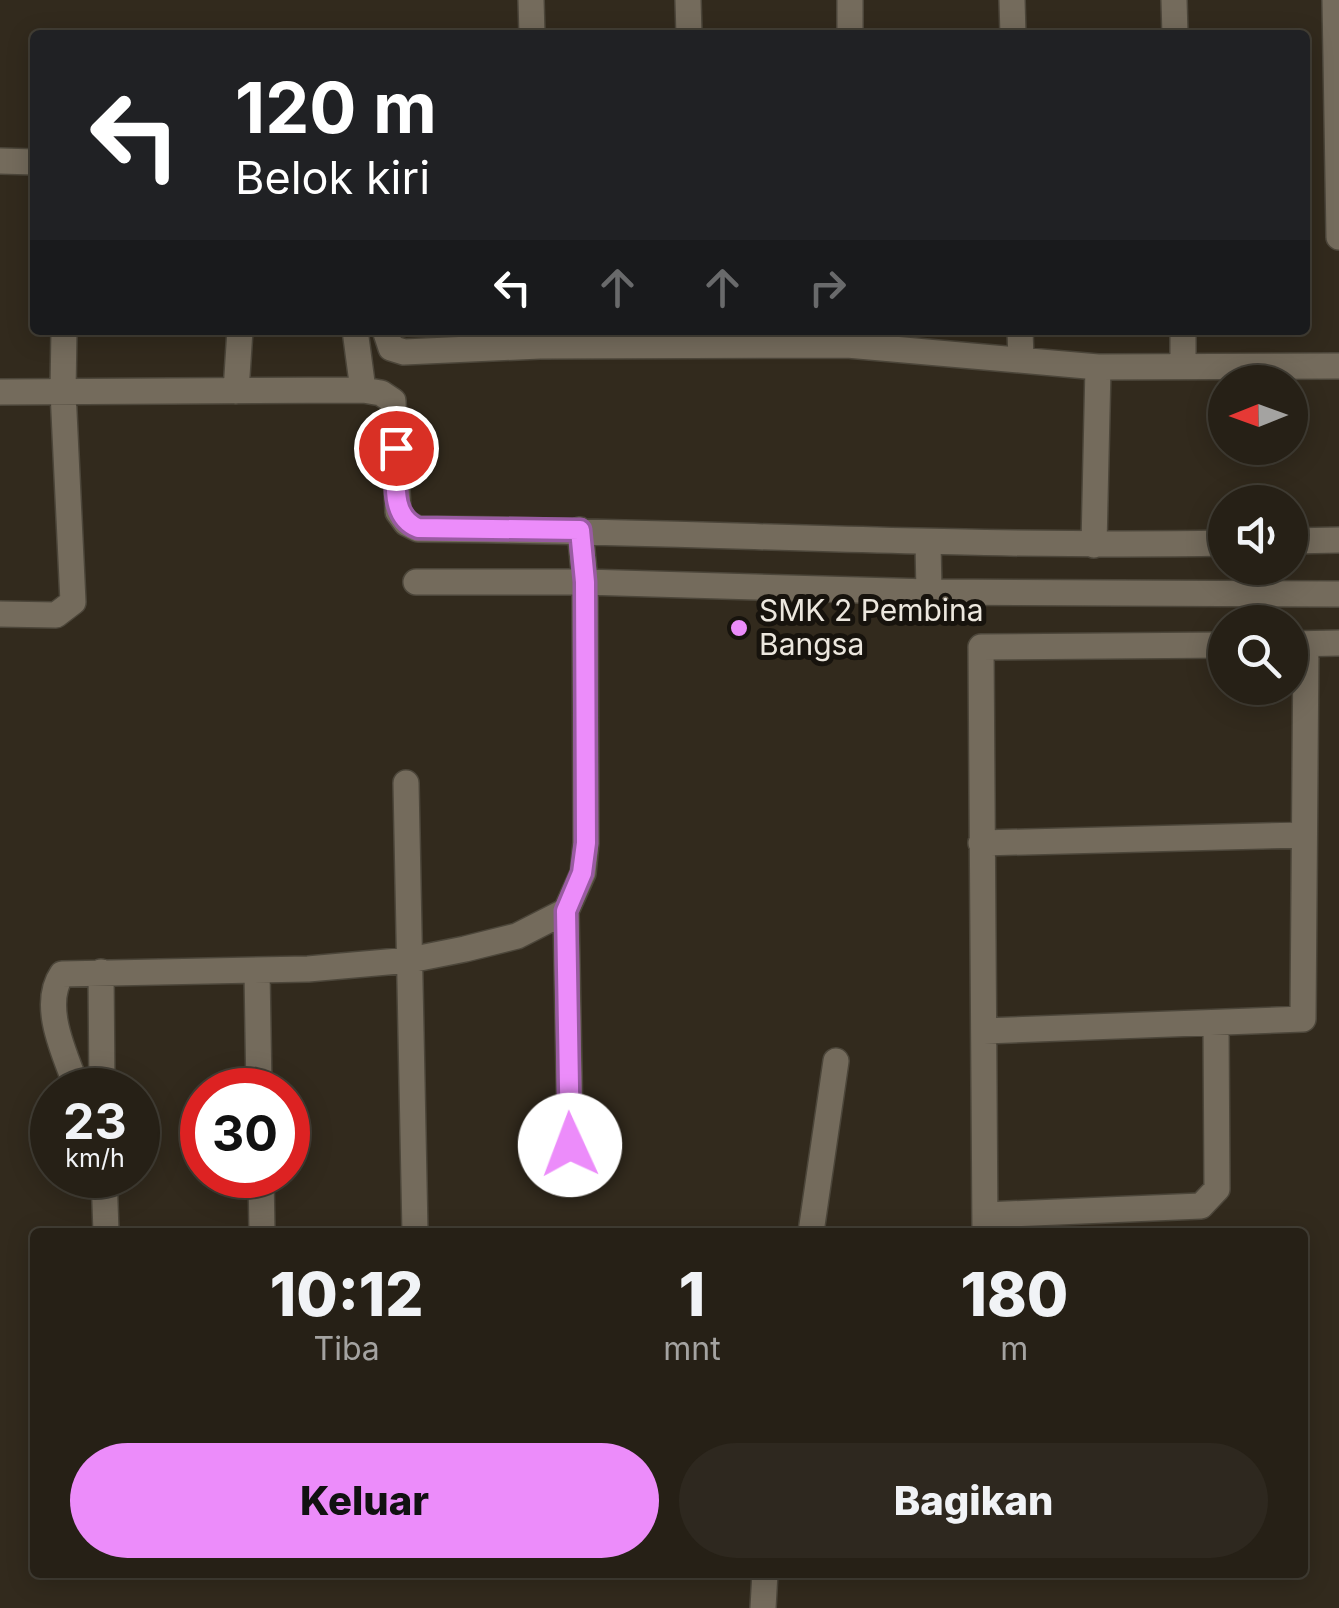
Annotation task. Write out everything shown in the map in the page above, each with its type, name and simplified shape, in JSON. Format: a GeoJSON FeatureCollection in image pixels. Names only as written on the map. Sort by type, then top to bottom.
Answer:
{"type":"FeatureCollection","features":[{"type":"Feature","properties":{"kind":"street"},"geometry":{"type":"LineString","coordinates":[[531,0],[532,30]]}},
{"type":"Feature","properties":{"kind":"street"},"geometry":{"type":"LineString","coordinates":[[688,0],[689,30]]}},
{"type":"Feature","properties":{"kind":"street"},"geometry":{"type":"LineString","coordinates":[[850,0],[850,30]]}},
{"type":"Feature","properties":{"kind":"street"},"geometry":{"type":"LineString","coordinates":[[1012,0],[1013,30]]}},
{"type":"Feature","properties":{"kind":"street"},"geometry":{"type":"LineString","coordinates":[[1174,0],[1175,30]]}},
{"type":"Feature","properties":{"kind":"street"},"geometry":{"type":"LineString","coordinates":[[1335,0],[1339,237]]}},
{"type":"Feature","properties":{"kind":"street"},"geometry":{"type":"LineString","coordinates":[[0,161],[30,162]]}},
{"type":"Feature","properties":{"kind":"street"},"geometry":{"type":"LineString","coordinates":[[0,614],[56,614],[73,602],[64,335]]}},
{"type":"Feature","properties":{"kind":"street"},"geometry":{"type":"LineString","coordinates":[[236,391],[240,335]]}},
{"type":"Feature","properties":{"kind":"street"},"geometry":{"type":"LineString","coordinates":[[355,335],[363,390]]}},
{"type":"Feature","properties":{"kind":"street"},"geometry":{"type":"LineString","coordinates":[[387,335],[392,348],[404,352],[539,338],[847,337],[1098,367],[1339,366]]}},
{"type":"Feature","properties":{"kind":"street"},"geometry":{"type":"LineString","coordinates":[[1020,335],[1021,360]]}},
{"type":"Feature","properties":{"kind":"street"},"geometry":{"type":"LineString","coordinates":[[1182,335],[1184,366]]}},
{"type":"Feature","properties":{"kind":"street"},"geometry":{"type":"LineString","coordinates":[[1094,545],[1098,367]]}},
{"type":"Feature","properties":{"kind":"street"},"geometry":{"type":"LineString","coordinates":[[0,392],[380,392],[393,401],[398,512],[406,523],[418,528],[928,543],[1208,542]]}},
{"type":"Feature","properties":{"kind":"street"},"geometry":{"type":"LineString","coordinates":[[571,1179],[566,911],[582,873],[586,843],[585,582],[580,530]]}},
{"type":"Feature","properties":{"kind":"street"},"geometry":{"type":"LineString","coordinates":[[1308,541],[1339,540]]}},
{"type":"Feature","properties":{"kind":"street"},"geometry":{"type":"LineString","coordinates":[[928,543],[929,592]]}},
{"type":"Feature","properties":{"kind":"street"},"geometry":{"type":"LineString","coordinates":[[416,582],[585,582],[929,592],[1339,594]]}},
{"type":"Feature","properties":{"kind":"street"},"geometry":{"type":"LineString","coordinates":[[1208,644],[982,647],[985,1224],[1201,1206],[1216,1188],[1216,1023]]}},
{"type":"Feature","properties":{"kind":"street"},"geometry":{"type":"LineString","coordinates":[[1308,644],[1339,644]]}},
{"type":"Feature","properties":{"kind":"street"},"geometry":{"type":"LineString","coordinates":[[984,1031],[1303,1019],[1300,705]]}},
{"type":"Feature","properties":{"kind":"street"},"geometry":{"type":"LineString","coordinates":[[406,783],[414,1228]]}},
{"type":"Feature","properties":{"kind":"street"},"geometry":{"type":"LineString","coordinates":[[982,843],[1303,834]]}},
{"type":"Feature","properties":{"kind":"street"},"geometry":{"type":"LineString","coordinates":[[70,1068],[58,1035],[54,986],[62,974],[257,972],[410,960],[517,936],[566,911]]}},
{"type":"Feature","properties":{"kind":"street"},"geometry":{"type":"LineString","coordinates":[[101,972],[102,1068]]}},
{"type":"Feature","properties":{"kind":"street"},"geometry":{"type":"LineString","coordinates":[[257,972],[259,1068]]}},
{"type":"Feature","properties":{"kind":"street"},"geometry":{"type":"LineString","coordinates":[[812,1228],[836,1061]]}},
{"type":"Feature","properties":{"kind":"street"},"geometry":{"type":"LineString","coordinates":[[105,1198],[106,1228]]}},
{"type":"Feature","properties":{"kind":"street"},"geometry":{"type":"LineString","coordinates":[[261,1198],[262,1228]]}},
{"type":"Feature","properties":{"kind":"street"},"geometry":{"type":"LineString","coordinates":[[763,1608],[766,1578]]}},
{"type":"Feature","properties":{"kind":"place","name":"SMK 2 Pembina Bangsa"},"geometry":{"type":"Point","coordinates":[739,628]}},
{"type":"Feature","properties":{"kind":"route"},"geometry":{"type":"LineString","coordinates":[[396,448],[398,512],[406,523],[418,528],[580,530],[585,582],[586,843],[582,873],[566,911],[570,1145]]}}]}
